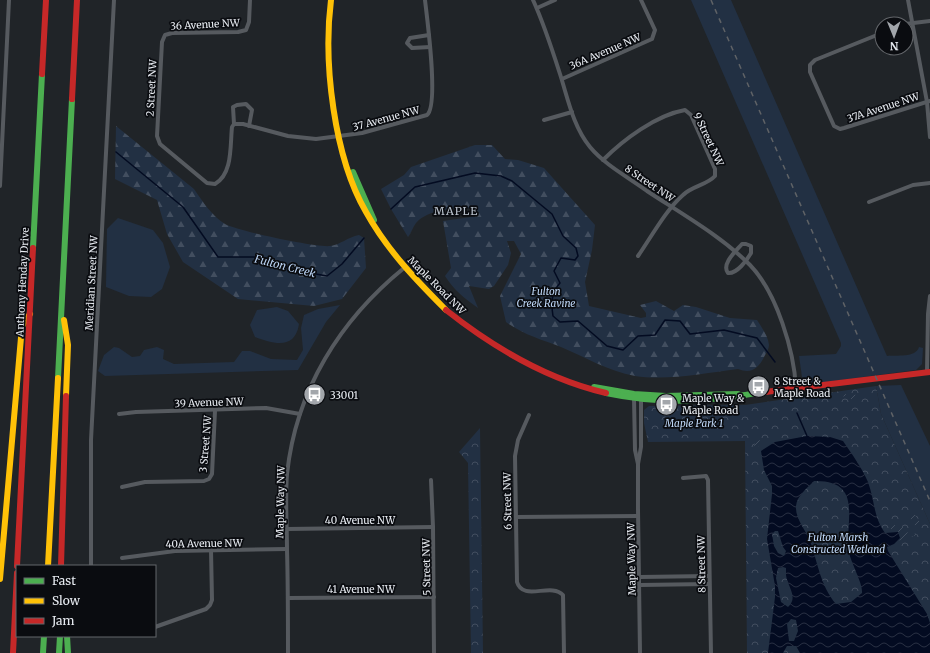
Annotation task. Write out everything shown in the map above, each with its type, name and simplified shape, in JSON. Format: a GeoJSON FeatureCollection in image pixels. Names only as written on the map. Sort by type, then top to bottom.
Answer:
{"type":"FeatureCollection","features":[{"type":"Feature","properties":{"kind":"main road","name":"Anthony Henday Drive"},"geometry":{"type":"LineString","coordinates":[[17,565],[46,0]]}},
{"type":"Feature","properties":{"kind":"main road"},"geometry":{"type":"LineString","coordinates":[[48,565],[77,0]]}},
{"type":"Feature","properties":{"kind":"main road","name":"Maple Road NW"},"geometry":{"type":"LineString","coordinates":[[331,0],[328,44],[329,68],[334,108],[340,137],[346,158],[380,235],[404,268],[446,311],[480,337],[514,358],[573,384],[637,397],[689,397],[768,391],[929,372]]}},
{"type":"Feature","properties":{"kind":"main road"},"geometry":{"type":"LineString","coordinates":[[61,565],[68,344],[62,300]]}},
{"type":"Feature","properties":{"kind":"main road"},"geometry":{"type":"LineString","coordinates":[[0,579],[22,326],[30,314]]}},
{"type":"Feature","properties":{"kind":"main road"},"geometry":{"type":"LineString","coordinates":[[63,502],[66,533],[66,565]]}},
{"type":"Feature","properties":{"kind":"main road"},"geometry":{"type":"LineString","coordinates":[[0,549],[4,529]]}},
{"type":"Feature","properties":{"kind":"main road"},"geometry":{"type":"LineString","coordinates":[[13,653],[16,593]]}},
{"type":"Feature","properties":{"kind":"main road"},"geometry":{"type":"LineString","coordinates":[[43,653],[44,637]]}},
{"type":"Feature","properties":{"kind":"main road"},"geometry":{"type":"LineString","coordinates":[[59,653],[60,637]]}},
{"type":"Feature","properties":{"kind":"main road"},"geometry":{"type":"LineString","coordinates":[[67,637],[68,653]]}},
{"type":"Feature","properties":{"kind":"street"},"geometry":{"type":"LineString","coordinates":[[0,186],[9,0]]}},
{"type":"Feature","properties":{"kind":"street","name":"Meridian Street NW"},"geometry":{"type":"LineString","coordinates":[[90,565],[91,440],[114,0]]}},
{"type":"Feature","properties":{"kind":"street","name":"36 Avenue NW"},"geometry":{"type":"LineString","coordinates":[[165,35],[172,33],[238,32],[246,30],[248,25],[250,0]]}},
{"type":"Feature","properties":{"kind":"street"},"geometry":{"type":"LineString","coordinates":[[425,0],[429,35],[430,47],[412,48],[407,43],[410,38],[429,35]]}},
{"type":"Feature","properties":{"kind":"street","name":"8 Street NW"},"geometry":{"type":"LineString","coordinates":[[533,0],[546,30],[572,112],[585,140],[603,160],[736,252],[759,276],[787,335],[792,353],[796,388]]}},
{"type":"Feature","properties":{"kind":"street"},"geometry":{"type":"LineString","coordinates":[[537,8],[555,0]]}},
{"type":"Feature","properties":{"kind":"street","name":"36A Avenue NW"},"geometry":{"type":"LineString","coordinates":[[562,79],[649,41],[654,36],[653,27],[641,0]]}},
{"type":"Feature","properties":{"kind":"street"},"geometry":{"type":"LineString","coordinates":[[908,0],[912,16]]}},
{"type":"Feature","properties":{"kind":"street"},"geometry":{"type":"LineString","coordinates":[[914,22],[930,21]]}},
{"type":"Feature","properties":{"kind":"street"},"geometry":{"type":"LineString","coordinates":[[914,27],[928,101],[930,138]]}},
{"type":"Feature","properties":{"kind":"street","name":"2 Street NW"},"geometry":{"type":"LineString","coordinates":[[165,35],[162,42],[160,71],[157,136],[159,142],[207,183],[212,185],[219,182],[226,169],[230,156],[232,127],[234,124]]}},
{"type":"Feature","properties":{"kind":"street","name":"37A Avenue NW"},"geometry":{"type":"LineString","coordinates":[[874,36],[815,60],[810,64],[810,72],[832,124],[840,129],[928,101]]}},
{"type":"Feature","properties":{"kind":"street","name":"37 Avenue NW"},"geometry":{"type":"LineString","coordinates":[[234,124],[239,123],[278,134],[297,137],[340,137],[370,132],[427,115],[431,112],[432,78],[430,47]]}},
{"type":"Feature","properties":{"kind":"street"},"geometry":{"type":"LineString","coordinates":[[234,124],[233,107],[237,104],[246,104],[252,110],[249,126]]}},
{"type":"Feature","properties":{"kind":"street","name":"9 Street NW"},"geometry":{"type":"LineString","coordinates":[[603,160],[622,143],[645,128],[685,110],[691,115],[715,169],[715,176],[686,192],[672,208]]}},
{"type":"Feature","properties":{"kind":"street"},"geometry":{"type":"LineString","coordinates":[[544,120],[572,112]]}},
{"type":"Feature","properties":{"kind":"street"},"geometry":{"type":"LineString","coordinates":[[869,202],[913,185],[930,183]]}},
{"type":"Feature","properties":{"kind":"street"},"geometry":{"type":"LineString","coordinates":[[638,256],[672,208]]}},
{"type":"Feature","properties":{"kind":"street"},"geometry":{"type":"LineString","coordinates":[[742,244],[751,246],[751,253],[746,261],[734,273],[727,272],[726,265],[736,252],[742,244]]}},
{"type":"Feature","properties":{"kind":"street","name":"Maple Way NW"},"geometry":{"type":"LineString","coordinates":[[288,653],[287,475],[292,445],[300,414],[317,372],[339,335],[360,309],[404,268]]}},
{"type":"Feature","properties":{"kind":"street"},"geometry":{"type":"LineString","coordinates":[[929,372],[930,296]]}},
{"type":"Feature","properties":{"kind":"street","name":"Maple Way NW"},"geometry":{"type":"LineString","coordinates":[[637,397],[635,450],[638,464],[640,653]]}},
{"type":"Feature","properties":{"kind":"street","name":"39 Avenue NW"},"geometry":{"type":"LineString","coordinates":[[119,414],[136,412],[215,411],[266,408],[300,414]]}},
{"type":"Feature","properties":{"kind":"street","name":"3 Street NW"},"geometry":{"type":"LineString","coordinates":[[122,487],[145,482],[209,479],[212,474],[215,411]]}},
{"type":"Feature","properties":{"kind":"street","name":"6 Street NW"},"geometry":{"type":"LineString","coordinates":[[529,415],[516,450],[516,581],[520,589],[525,591],[556,591],[562,593],[564,599],[564,653]]}},
{"type":"Feature","properties":{"kind":"street","name":"8 Street NW"},"geometry":{"type":"LineString","coordinates":[[683,478],[706,476],[708,486],[711,653]]}},
{"type":"Feature","properties":{"kind":"street","name":"5 Street NW"},"geometry":{"type":"LineString","coordinates":[[431,480],[434,653]]}},
{"type":"Feature","properties":{"kind":"street"},"geometry":{"type":"LineString","coordinates":[[516,517],[638,516]]}},
{"type":"Feature","properties":{"kind":"street","name":"40 Avenue NW"},"geometry":{"type":"LineString","coordinates":[[287,529],[433,527]]}},
{"type":"Feature","properties":{"kind":"street","name":"40A Avenue NW"},"geometry":{"type":"LineString","coordinates":[[122,558],[166,551],[287,549]]}},
{"type":"Feature","properties":{"kind":"street"},"geometry":{"type":"LineString","coordinates":[[156,627],[206,609],[210,605],[212,600],[211,550]]}},
{"type":"Feature","properties":{"kind":"street"},"geometry":{"type":"LineString","coordinates":[[640,577],[709,576]]}},
{"type":"Feature","properties":{"kind":"street"},"geometry":{"type":"LineString","coordinates":[[640,585],[709,584]]}},
{"type":"Feature","properties":{"kind":"street","name":"41 Avenue NW"},"geometry":{"type":"LineString","coordinates":[[288,598],[434,597]]}},
{"type":"Feature","properties":{"kind":"green space"},"geometry":{"type":"Polygon","coordinates":[[[691,0],[731,0],[887,356],[910,354],[917,351],[919,347],[923,348],[922,364],[916,370],[811,384],[807,382],[808,380],[802,377],[799,356],[836,354],[841,346],[841,343],[691,0]]]}},
{"type":"Feature","properties":{"kind":"green space"},"geometry":{"type":"Polygon","coordinates":[[[116,126],[194,189],[204,204],[220,221],[225,224],[260,235],[323,246],[341,243],[351,237],[359,235],[364,238],[366,268],[342,299],[314,306],[238,299],[183,262],[167,234],[157,200],[115,179],[116,126]]]}},
{"type":"Feature","properties":{"kind":"green space","name":"Fulton Creek Ravine"},"geometry":{"type":"Polygon","coordinates":[[[475,145],[492,145],[505,159],[518,160],[544,168],[595,225],[592,250],[585,282],[589,306],[641,318],[646,317],[646,313],[640,305],[656,301],[674,311],[683,305],[696,307],[730,318],[757,320],[766,335],[769,345],[759,365],[750,371],[738,369],[660,378],[635,376],[606,367],[519,330],[506,322],[500,296],[521,254],[514,241],[507,241],[511,253],[508,265],[494,286],[489,289],[469,286],[478,308],[468,301],[456,290],[445,276],[451,268],[443,221],[471,217],[472,208],[442,210],[427,215],[416,223],[408,237],[381,189],[404,175],[411,167],[475,145]]]}},
{"type":"Feature","properties":{"kind":"green space"},"geometry":{"type":"Polygon","coordinates":[[[118,218],[153,230],[163,243],[170,267],[162,289],[151,297],[129,296],[106,287],[107,229],[118,218]]]}},
{"type":"Feature","properties":{"kind":"green space"},"geometry":{"type":"Polygon","coordinates":[[[340,305],[326,322],[298,370],[105,376],[98,371],[104,355],[114,347],[119,348],[132,357],[140,356],[144,350],[157,347],[164,350],[163,359],[174,364],[234,362],[242,351],[250,351],[271,359],[297,360],[303,350],[301,328],[304,315],[318,309],[340,305]]]}},
{"type":"Feature","properties":{"kind":"green space"},"geometry":{"type":"Polygon","coordinates":[[[277,307],[288,311],[299,324],[297,332],[293,338],[283,343],[276,343],[255,337],[250,325],[257,310],[277,307]]]}},
{"type":"Feature","properties":{"kind":"green space"},"geometry":{"type":"Polygon","coordinates":[[[901,385],[930,446],[930,524],[881,414],[876,386],[901,385]]]}},
{"type":"Feature","properties":{"kind":"green space","name":"Fulton Marsh Constructed Wetland"},"geometry":{"type":"Polygon","coordinates":[[[876,386],[881,414],[930,524],[930,653],[747,653],[745,441],[648,442],[644,423],[644,410],[649,406],[745,405],[876,386]]]}},
{"type":"Feature","properties":{"kind":"green space"},"geometry":{"type":"Polygon","coordinates":[[[843,394],[858,395],[860,398],[857,400],[844,398],[843,394]]]}},
{"type":"Feature","properties":{"kind":"green space"},"geometry":{"type":"Polygon","coordinates":[[[480,428],[483,653],[471,653],[468,463],[459,452],[480,428]]]}},
{"type":"Feature","properties":{"kind":"green space"},"geometry":{"type":"Polygon","coordinates":[[[757,438],[759,438],[760,442],[757,452],[754,452],[753,449],[757,438]]]}},
{"type":"Feature","properties":{"kind":"green space"},"geometry":{"type":"Polygon","coordinates":[[[912,511],[920,522],[919,528],[916,527],[910,518],[912,511]]]}},
{"type":"Feature","properties":{"kind":"green space"},"geometry":{"type":"Polygon","coordinates":[[[894,525],[903,527],[903,533],[912,532],[917,535],[897,541],[901,537],[898,531],[891,532],[891,526],[894,525]]]}},
{"type":"Feature","properties":{"kind":"water"},"geometry":{"type":"Polygon","coordinates":[[[807,436],[830,437],[843,441],[860,466],[868,482],[878,521],[881,527],[885,533],[898,532],[900,538],[894,544],[887,547],[888,551],[927,614],[930,623],[930,653],[800,653],[796,646],[787,646],[783,653],[768,653],[775,597],[775,586],[767,539],[772,486],[764,470],[761,451],[775,442],[807,436]],[[814,481],[798,499],[796,511],[810,541],[826,589],[836,604],[851,602],[862,593],[862,589],[849,553],[849,505],[846,495],[840,487],[830,483],[814,481]],[[775,531],[772,534],[774,546],[778,553],[784,556],[786,551],[783,547],[778,531],[775,531]],[[778,568],[776,578],[781,602],[788,607],[792,599],[792,591],[787,579],[786,568],[778,568]],[[791,619],[787,624],[789,641],[794,641],[798,631],[796,620],[791,619]]]}},
{"type":"Feature","properties":{"kind":"waterway","name":"Fulton Creek"},"geometry":{"type":"LineString","coordinates":[[116,152],[183,207],[218,257],[256,257],[294,270],[327,276],[342,264],[364,238]]}},
{"type":"Feature","properties":{"kind":"waterway","name":"Fulton Creek"},"geometry":{"type":"LineString","coordinates":[[391,209],[415,187],[475,173],[501,176],[512,181],[552,214],[563,236],[576,248],[578,256],[575,260],[561,258],[554,271],[560,283],[553,294],[552,311],[553,316],[560,322],[578,321],[607,346],[623,350],[638,336],[655,335],[665,320],[680,321],[690,334],[724,330],[757,338],[775,362]]}},
{"type":"Feature","properties":{"kind":"waterway","name":"Fulton Creek"},"geometry":{"type":"LineString","coordinates":[[797,413],[807,436]]}},
{"type":"Feature","properties":{"kind":"railway"},"geometry":{"type":"LineString","coordinates":[[711,0],[930,501]]}},
{"type":"Feature","properties":{"kind":"traffic: fast"},"geometry":{"type":"LineString","coordinates":[[33,248],[42,74]]}},
{"type":"Feature","properties":{"kind":"traffic: fast"},"geometry":{"type":"LineString","coordinates":[[58,378],[72,99]]}},
{"type":"Feature","properties":{"kind":"traffic: fast"},"geometry":{"type":"LineString","coordinates":[[353,172],[374,220]]}},
{"type":"Feature","properties":{"kind":"traffic: fast"},"geometry":{"type":"LineString","coordinates":[[594,387],[634,394],[666,396],[738,394]]}},
{"type":"Feature","properties":{"kind":"traffic: fast"},"geometry":{"type":"LineString","coordinates":[[606,393],[627,397],[667,401],[687,401],[727,398],[768,391]]}},
{"type":"Feature","properties":{"kind":"traffic: fast"},"geometry":{"type":"LineString","coordinates":[[43,653],[44,637]]}},
{"type":"Feature","properties":{"kind":"traffic: fast"},"geometry":{"type":"LineString","coordinates":[[59,653],[60,637]]}},
{"type":"Feature","properties":{"kind":"traffic: fast"},"geometry":{"type":"LineString","coordinates":[[67,637],[68,653]]}},
{"type":"Feature","properties":{"kind":"traffic: slow"},"geometry":{"type":"LineString","coordinates":[[331,0],[329,25],[330,80],[339,137],[346,165],[355,190],[366,212],[383,239],[413,276],[446,310]]}},
{"type":"Feature","properties":{"kind":"traffic: slow"},"geometry":{"type":"LineString","coordinates":[[0,579],[22,326],[30,314]]}},
{"type":"Feature","properties":{"kind":"traffic: slow"},"geometry":{"type":"LineString","coordinates":[[64,320],[68,345],[66,396]]}},
{"type":"Feature","properties":{"kind":"traffic: slow"},"geometry":{"type":"LineString","coordinates":[[48,565],[58,378]]}},
{"type":"Feature","properties":{"kind":"traffic: jam"},"geometry":{"type":"LineString","coordinates":[[42,74],[46,0]]}},
{"type":"Feature","properties":{"kind":"traffic: jam"},"geometry":{"type":"LineString","coordinates":[[72,99],[77,0]]}},
{"type":"Feature","properties":{"kind":"traffic: jam"},"geometry":{"type":"LineString","coordinates":[[17,565],[33,248]]}},
{"type":"Feature","properties":{"kind":"traffic: jam"},"geometry":{"type":"LineString","coordinates":[[446,310],[483,337],[542,371],[584,387],[606,393]]}},
{"type":"Feature","properties":{"kind":"traffic: jam"},"geometry":{"type":"LineString","coordinates":[[765,392],[930,372]]}},
{"type":"Feature","properties":{"kind":"traffic: jam"},"geometry":{"type":"LineString","coordinates":[[61,565],[66,396]]}},
{"type":"Feature","properties":{"kind":"traffic: jam"},"geometry":{"type":"LineString","coordinates":[[13,653],[16,593]]}},
{"type":"Feature","properties":{"kind":"place","name":"8 Street & Maple Road"},"geometry":{"type":"Point","coordinates":[759,387]}},
{"type":"Feature","properties":{"kind":"place","name":"33001"},"geometry":{"type":"Point","coordinates":[314,395]}},
{"type":"Feature","properties":{"kind":"place","name":"Maple Way & Maple Road"},"geometry":{"type":"Point","coordinates":[666,404]}},
{"type":"Feature","properties":{"kind":"district","name":"MAPLE"},"geometry":{"type":"Point","coordinates":[456,211]}},
{"type":"Feature","properties":{"kind":"park label","name":"Maple Park 1"},"geometry":{"type":"Point","coordinates":[694,423]}}]}
